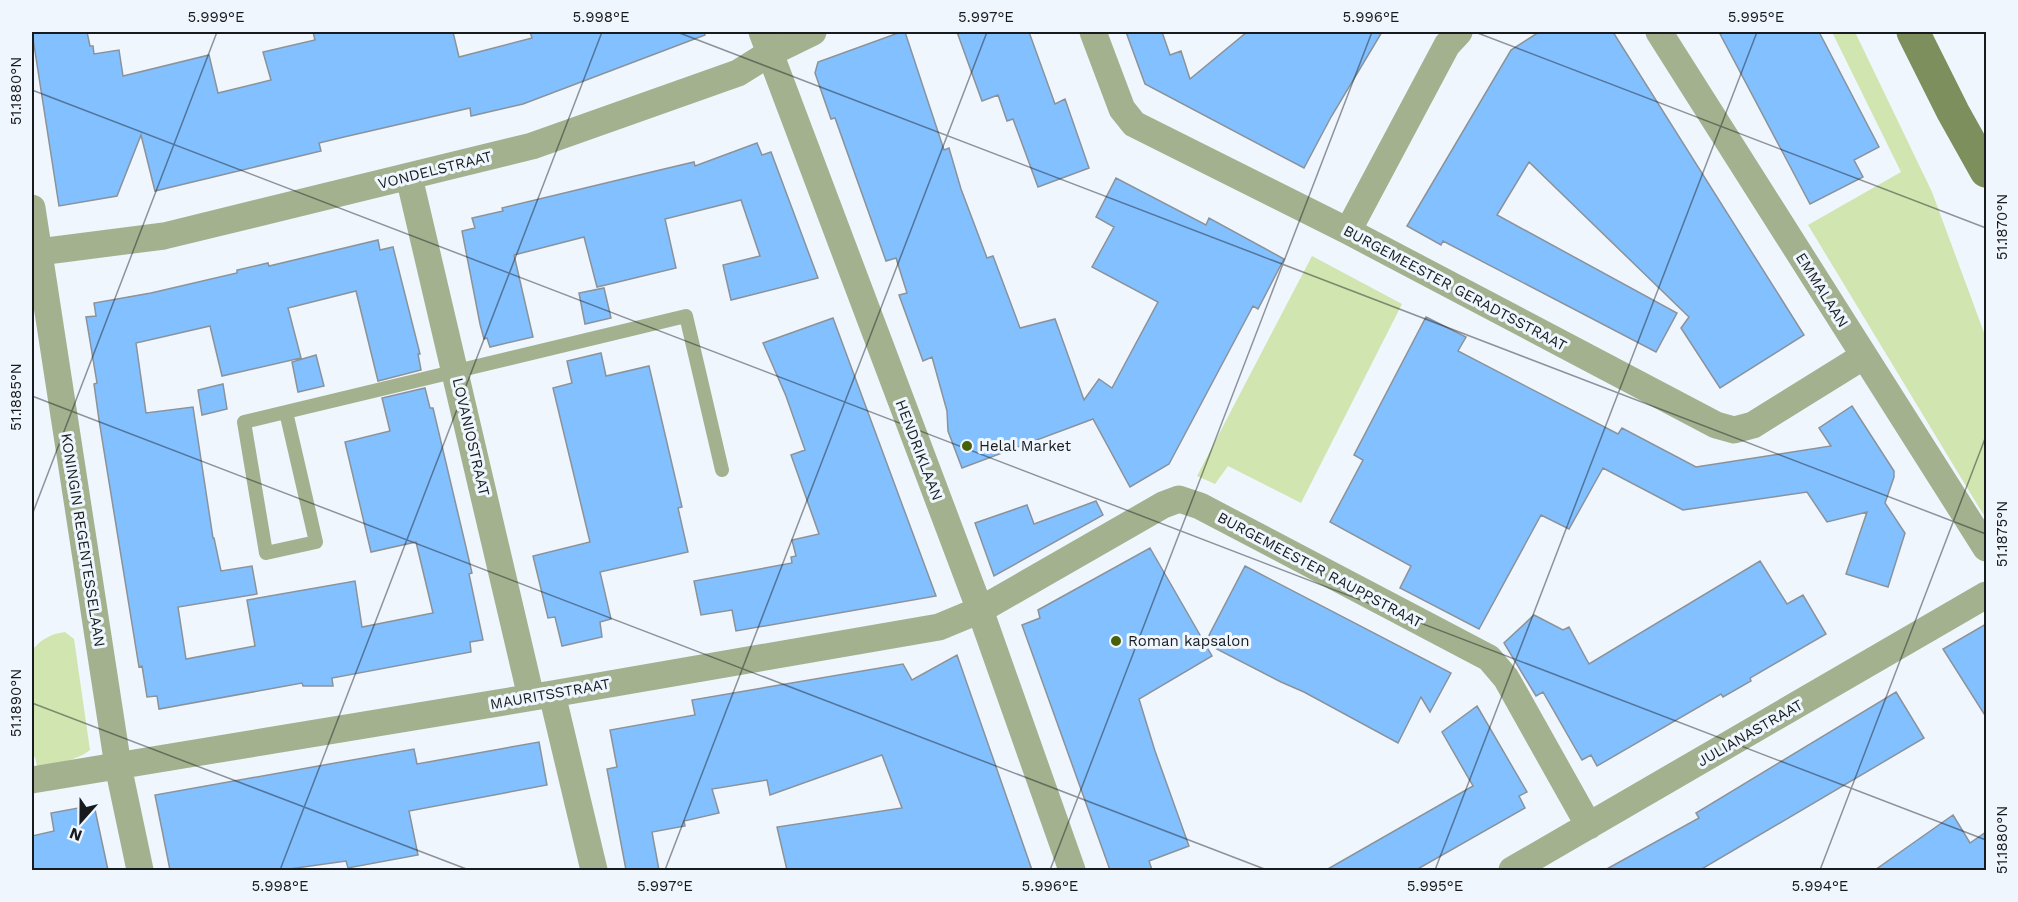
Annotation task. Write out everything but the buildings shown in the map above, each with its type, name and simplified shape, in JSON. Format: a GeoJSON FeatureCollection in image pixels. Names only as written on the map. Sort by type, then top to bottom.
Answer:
{"type":"FeatureCollection","features":[{"type":"Feature","properties":{"kind":"main road"},"geometry":{"type":"LineString","coordinates":[[1913,32],[1986,171]]}},
{"type":"Feature","properties":{"kind":"main road"},"geometry":{"type":"LineString","coordinates":[[1953,112],[1986,199]]}},
{"type":"Feature","properties":{"kind":"street","name":"VONDELSTRAAT"},"geometry":{"type":"LineString","coordinates":[[39,252],[164,236],[410,177],[542,142],[738,73],[766,42],[813,32]]}},
{"type":"Feature","properties":{"kind":"street","name":"BURGEMEESTER GERADTSSTRAAT"},"geometry":{"type":"LineString","coordinates":[[1093,32],[1122,109],[1134,123],[1348,231],[1716,425],[1734,430],[1753,425],[1864,356]]}},
{"type":"Feature","properties":{"kind":"street"},"geometry":{"type":"LineString","coordinates":[[1348,231],[1447,45],[1458,32]]}},
{"type":"Feature","properties":{"kind":"street","name":"EMMALAAN"},"geometry":{"type":"LineString","coordinates":[[1659,32],[1986,548]]}},
{"type":"Feature","properties":{"kind":"street","name":"HENDRIKLAAN"},"geometry":{"type":"LineString","coordinates":[[766,42],[980,610],[1072,870]]}},
{"type":"Feature","properties":{"kind":"street","name":"LOVANIOSTRAAT"},"geometry":{"type":"LineString","coordinates":[[410,177],[456,371],[542,695],[594,870]]}},
{"type":"Feature","properties":{"kind":"street","name":"KONINGIN REGENTESSELAAN"},"geometry":{"type":"LineString","coordinates":[[32,208],[118,766],[140,870]]}},
{"type":"Feature","properties":{"kind":"street","name":"BURGEMEESTER RAUPPSTRAAT"},"geometry":{"type":"LineString","coordinates":[[980,610],[1163,505],[1179,499],[1200,506],[1489,658],[1506,678],[1589,826]]}},
{"type":"Feature","properties":{"kind":"street","name":"JULIANASTRAAT"},"geometry":{"type":"LineString","coordinates":[[1512,870],[1986,595]]}},
{"type":"Feature","properties":{"kind":"street","name":"MAURITSSTRAAT"},"geometry":{"type":"LineString","coordinates":[[32,780],[939,627],[980,610]]}},
{"type":"Feature","properties":{"kind":"lane"},"geometry":{"type":"LineString","coordinates":[[286,412],[316,542],[266,553],[244,422],[686,316],[722,470]]}},
{"type":"Feature","properties":{"kind":"green space"},"geometry":{"type":"Polygon","coordinates":[[[1832,32],[1855,32],[1932,192],[1986,338],[1986,519],[1808,225],[1901,172],[1832,32]]]}},
{"type":"Feature","properties":{"kind":"green space"},"geometry":{"type":"Polygon","coordinates":[[[1312,256],[1402,304],[1301,503],[1228,466],[1215,484],[1197,476],[1312,256]]]}},
{"type":"Feature","properties":{"kind":"green space"},"geometry":{"type":"Polygon","coordinates":[[[65,632],[74,639],[90,750],[71,760],[37,766],[35,757],[32,758],[32,650],[47,638],[65,632]]]}},
{"type":"Feature","properties":{"kind":"place","name":"Helal Market"},"geometry":{"type":"Point","coordinates":[967,446]}},
{"type":"Feature","properties":{"kind":"place","name":"Roman kapsalon"},"geometry":{"type":"Point","coordinates":[1116,641]}}]}
